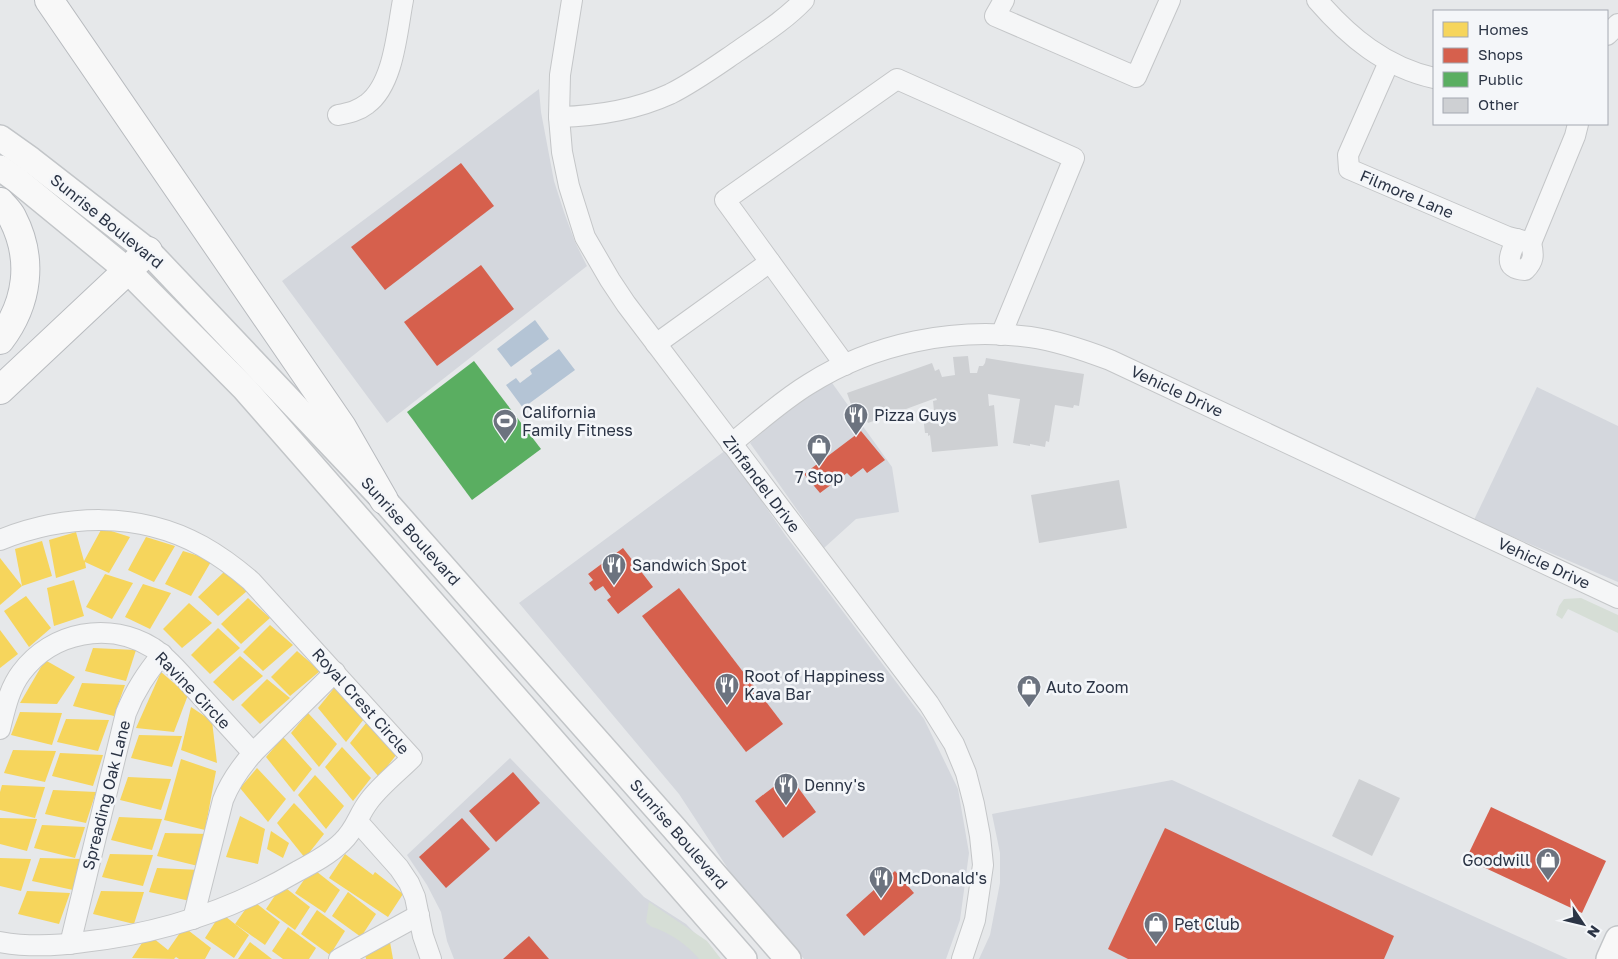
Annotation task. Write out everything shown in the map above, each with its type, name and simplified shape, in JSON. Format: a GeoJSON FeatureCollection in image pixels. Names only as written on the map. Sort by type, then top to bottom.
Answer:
{"type":"FeatureCollection","features":[{"type":"Feature","properties":{"kind":"highway"},"geometry":{"type":"LineString","coordinates":[[49,0],[342,427],[384,500]]}},
{"type":"Feature","properties":{"kind":"highway"},"geometry":{"type":"LineString","coordinates":[[0,202],[12,216],[24,248],[26,264],[25,284],[18,311],[0,340]]}},
{"type":"Feature","properties":{"kind":"highway"},"geometry":{"type":"LineString","coordinates":[[0,390],[148,251]]}},
{"type":"Feature","properties":{"kind":"main road","name":"Sunrise Boulevard"},"geometry":{"type":"LineString","coordinates":[[0,138],[148,251],[384,500],[788,959]]}},
{"type":"Feature","properties":{"kind":"main road","name":"Sunrise Boulevard"},"geometry":{"type":"LineString","coordinates":[[0,168],[128,271],[245,389],[744,959]]}},
{"type":"Feature","properties":{"kind":"main road"},"geometry":{"type":"LineString","coordinates":[[1609,959],[1618,939]]}},
{"type":"Feature","properties":{"kind":"street"},"geometry":{"type":"LineString","coordinates":[[338,115],[354,112],[367,104],[374,98],[383,84],[391,64],[403,0]]}},
{"type":"Feature","properties":{"kind":"street","name":"Zinfandel Drive"},"geometry":{"type":"LineString","coordinates":[[572,0],[560,75],[559,117],[562,152],[569,186],[586,237],[610,280],[656,344],[929,704],[954,744],[966,774],[974,804],[980,836],[982,865],[975,920],[962,959]]}},
{"type":"Feature","properties":{"kind":"street"},"geometry":{"type":"LineString","coordinates":[[559,117],[598,115],[623,110],[671,93],[693,81],[743,37],[774,26],[804,0]]}},
{"type":"Feature","properties":{"kind":"street"},"geometry":{"type":"LineString","coordinates":[[1004,0],[996,16],[1136,77],[1170,0]]}},
{"type":"Feature","properties":{"kind":"street"},"geometry":{"type":"LineString","coordinates":[[1317,0],[1328,14],[1358,42],[1389,62],[1422,76],[1433,78]]}},
{"type":"Feature","properties":{"kind":"street"},"geometry":{"type":"LineString","coordinates":[[1608,34],[1618,24]]}},
{"type":"Feature","properties":{"kind":"street","name":"Filmore Lane"},"geometry":{"type":"LineString","coordinates":[[1389,62],[1348,156],[1349,169],[1508,237],[1524,241],[1578,125]]}},
{"type":"Feature","properties":{"kind":"street"},"geometry":{"type":"LineString","coordinates":[[844,365],[725,200],[897,79],[1074,158],[1001,335]]}},
{"type":"Feature","properties":{"kind":"street"},"geometry":{"type":"LineString","coordinates":[[656,344],[770,262]]}},
{"type":"Feature","properties":{"kind":"street","name":"Vehicle Drive"},"geometry":{"type":"LineString","coordinates":[[731,444],[810,383],[844,365],[892,347],[925,339],[959,335],[1030,337],[1063,344],[1110,360],[1618,598]]}},
{"type":"Feature","properties":{"kind":"street","name":"Royal Crest Circle"},"geometry":{"type":"LineString","coordinates":[[0,540],[45,526],[69,521],[112,520],[147,525],[173,533],[201,545],[224,559],[251,581],[412,758],[371,798],[358,822],[342,843],[280,882],[238,902],[104,949],[70,944],[16,945],[0,942]]}},
{"type":"Feature","properties":{"kind":"street","name":"Ravine Circle"},"geometry":{"type":"LineString","coordinates":[[0,729],[7,700],[20,673],[33,659],[64,639],[79,634],[97,632],[118,634],[137,640],[162,654],[253,753]]}},
{"type":"Feature","properties":{"kind":"street","name":"Spreading Oak Lane"},"geometry":{"type":"LineString","coordinates":[[70,944],[126,713],[133,695],[143,678],[162,654]]}},
{"type":"Feature","properties":{"kind":"street"},"geometry":{"type":"LineString","coordinates":[[193,919],[223,800],[230,783],[240,767],[253,753],[335,672]]}},
{"type":"Feature","properties":{"kind":"street"},"geometry":{"type":"LineString","coordinates":[[358,822],[404,876],[415,897],[423,936],[431,959]]}},
{"type":"Feature","properties":{"kind":"street"},"geometry":{"type":"LineString","coordinates":[[339,959],[419,915]]}},
{"type":"Feature","properties":{"kind":"shaded area"},"geometry":{"type":"Polygon","coordinates":[[[539,89],[541,112],[554,181],[575,242],[587,266],[387,423],[282,281],[539,89]]]}},
{"type":"Feature","properties":{"kind":"shaded area"},"geometry":{"type":"Polygon","coordinates":[[[830,380],[892,467],[899,512],[856,519],[824,548],[750,443],[766,428],[830,380]]]}},
{"type":"Feature","properties":{"kind":"shaded area"},"geometry":{"type":"Polygon","coordinates":[[[1537,387],[1618,426],[1618,582],[1474,520],[1537,387]]]}},
{"type":"Feature","properties":{"kind":"shaded area"},"geometry":{"type":"Polygon","coordinates":[[[726,450],[786,536],[924,719],[958,789],[969,853],[960,920],[946,959],[804,959],[736,881],[679,794],[519,603],[726,450]]]}},
{"type":"Feature","properties":{"kind":"shaded area"},"geometry":{"type":"Polygon","coordinates":[[[1581,598],[1618,615],[1618,633],[1568,609],[1562,619],[1556,615],[1564,599],[1581,598]]]}},
{"type":"Feature","properties":{"kind":"shaded area"},"geometry":{"type":"Polygon","coordinates":[[[510,758],[644,897],[686,924],[720,959],[454,959],[447,941],[441,912],[427,885],[407,855],[510,758]]]}},
{"type":"Feature","properties":{"kind":"shaded area"},"geometry":{"type":"Polygon","coordinates":[[[1172,780],[1568,959],[979,959],[990,935],[1000,883],[1000,853],[992,814],[1172,780]]]}},
{"type":"Feature","properties":{"kind":"shaded area"},"geometry":{"type":"Polygon","coordinates":[[[649,902],[707,941],[721,959],[699,959],[686,946],[666,932],[649,925],[646,922],[649,902]]]}},
{"type":"Feature","properties":{"kind":"water"},"geometry":{"type":"Polygon","coordinates":[[[535,320],[549,339],[511,367],[497,349],[535,320]]]}},
{"type":"Feature","properties":{"kind":"water"},"geometry":{"type":"Polygon","coordinates":[[[559,349],[575,370],[523,408],[506,385],[516,378],[520,383],[532,374],[530,370],[559,349]]]}},
{"type":"Feature","properties":{"kind":"building: Homes"},"geometry":{"type":"Polygon","coordinates":[[[102,528],[130,537],[109,573],[85,562],[86,568],[56,578],[49,540],[76,532],[84,561],[102,528]]]}},
{"type":"Feature","properties":{"kind":"building: Homes"},"geometry":{"type":"Polygon","coordinates":[[[146,537],[175,546],[154,582],[128,570],[146,537]]]}},
{"type":"Feature","properties":{"kind":"building: Homes"},"geometry":{"type":"Polygon","coordinates":[[[42,541],[52,576],[22,586],[15,549],[42,541]]]}},
{"type":"Feature","properties":{"kind":"building: Homes"},"geometry":{"type":"Polygon","coordinates":[[[183,551],[212,560],[191,596],[165,584],[183,551]]]}},
{"type":"Feature","properties":{"kind":"building: Homes"},"geometry":{"type":"Polygon","coordinates":[[[0,558],[22,586],[0,605],[0,558]]]}},
{"type":"Feature","properties":{"kind":"building: Homes"},"geometry":{"type":"Polygon","coordinates":[[[225,571],[247,591],[218,616],[198,597],[225,571]]]}},
{"type":"Feature","properties":{"kind":"building: Homes"},"geometry":{"type":"Polygon","coordinates":[[[105,574],[133,583],[112,619],[86,607],[105,574]]]}},
{"type":"Feature","properties":{"kind":"building: Homes"},"geometry":{"type":"Polygon","coordinates":[[[74,580],[84,616],[54,626],[47,588],[74,580]]]}},
{"type":"Feature","properties":{"kind":"building: Homes"},"geometry":{"type":"Polygon","coordinates":[[[143,584],[171,593],[150,629],[125,617],[143,584]]]}},
{"type":"Feature","properties":{"kind":"building: Homes"},"geometry":{"type":"Polygon","coordinates":[[[26,596],[51,628],[29,647],[4,611],[26,596]]]}},
{"type":"Feature","properties":{"kind":"building: Homes"},"geometry":{"type":"Polygon","coordinates":[[[248,598],[270,618],[241,644],[221,624],[248,598]]]}},
{"type":"Feature","properties":{"kind":"building: Homes"},"geometry":{"type":"Polygon","coordinates":[[[189,603],[212,623],[182,648],[163,629],[189,603]]]}},
{"type":"Feature","properties":{"kind":"building: Homes"},"geometry":{"type":"Polygon","coordinates":[[[270,625],[293,645],[263,671],[243,652],[270,625]]]}},
{"type":"Feature","properties":{"kind":"building: Homes"},"geometry":{"type":"Polygon","coordinates":[[[218,628],[240,648],[210,674],[191,655],[218,628]]]}},
{"type":"Feature","properties":{"kind":"building: Homes"},"geometry":{"type":"Polygon","coordinates":[[[0,630],[18,654],[0,668],[0,630]]]}},
{"type":"Feature","properties":{"kind":"building: Homes"},"geometry":{"type":"Polygon","coordinates":[[[93,648],[136,650],[126,681],[85,671],[93,648]]]}},
{"type":"Feature","properties":{"kind":"building: Homes"},"geometry":{"type":"Polygon","coordinates":[[[297,651],[320,671],[290,696],[271,677],[297,651]]]}},
{"type":"Feature","properties":{"kind":"building: Homes"},"geometry":{"type":"Polygon","coordinates":[[[240,656],[263,676],[233,701],[213,682],[240,656]]]}},
{"type":"Feature","properties":{"kind":"building: Homes"},"geometry":{"type":"Polygon","coordinates":[[[45,660],[75,677],[57,704],[20,703],[45,660]]]}},
{"type":"Feature","properties":{"kind":"building: Homes"},"geometry":{"type":"Polygon","coordinates":[[[161,672],[188,695],[174,732],[136,728],[161,672]]]}},
{"type":"Feature","properties":{"kind":"building: Homes"},"geometry":{"type":"Polygon","coordinates":[[[267,679],[290,698],[260,724],[241,705],[267,679]]]}},
{"type":"Feature","properties":{"kind":"building: Homes"},"geometry":{"type":"Polygon","coordinates":[[[82,683],[125,685],[114,716],[73,706],[82,683]]]}},
{"type":"Feature","properties":{"kind":"building: Homes"},"geometry":{"type":"Polygon","coordinates":[[[335,687],[364,719],[346,742],[318,708],[335,687]]]}},
{"type":"Feature","properties":{"kind":"building: Homes"},"geometry":{"type":"Polygon","coordinates":[[[191,707],[212,721],[217,763],[181,750],[191,707]]]}},
{"type":"Feature","properties":{"kind":"building: Homes"},"geometry":{"type":"Polygon","coordinates":[[[20,712],[62,713],[52,745],[11,735],[20,712]]]}},
{"type":"Feature","properties":{"kind":"building: Homes"},"geometry":{"type":"Polygon","coordinates":[[[308,713],[337,744],[319,767],[291,733],[308,713]]]}},
{"type":"Feature","properties":{"kind":"building: Homes"},"geometry":{"type":"Polygon","coordinates":[[[66,719],[109,720],[98,751],[57,742],[66,719]]]}},
{"type":"Feature","properties":{"kind":"building: Homes"},"geometry":{"type":"Polygon","coordinates":[[[367,722],[397,754],[379,777],[350,743],[367,722]]]}},
{"type":"Feature","properties":{"kind":"building: Homes"},"geometry":{"type":"Polygon","coordinates":[[[139,735],[182,736],[172,767],[131,758],[139,735]]]}},
{"type":"Feature","properties":{"kind":"building: Homes"},"geometry":{"type":"Polygon","coordinates":[[[283,737],[312,769],[294,792],[266,757],[283,737]]]}},
{"type":"Feature","properties":{"kind":"building: Homes"},"geometry":{"type":"Polygon","coordinates":[[[342,747],[371,778],[353,801],[325,767],[342,747]]]}},
{"type":"Feature","properties":{"kind":"building: Homes"},"geometry":{"type":"Polygon","coordinates":[[[13,750],[56,751],[45,782],[4,773],[13,750]]]}},
{"type":"Feature","properties":{"kind":"building: Homes"},"geometry":{"type":"Polygon","coordinates":[[[60,753],[103,755],[93,786],[52,776],[60,753]]]}},
{"type":"Feature","properties":{"kind":"building: Homes"},"geometry":{"type":"Polygon","coordinates":[[[181,759],[216,771],[205,830],[164,820],[181,759]]]}},
{"type":"Feature","properties":{"kind":"building: Homes"},"geometry":{"type":"Polygon","coordinates":[[[257,768],[286,799],[268,822],[240,788],[257,768]]]}},
{"type":"Feature","properties":{"kind":"building: Homes"},"geometry":{"type":"Polygon","coordinates":[[[315,775],[344,806],[326,829],[298,795],[315,775]]]}},
{"type":"Feature","properties":{"kind":"building: Homes"},"geometry":{"type":"Polygon","coordinates":[[[128,777],[171,779],[161,810],[120,800],[128,777]]]}},
{"type":"Feature","properties":{"kind":"building: Homes"},"geometry":{"type":"Polygon","coordinates":[[[2,785],[45,787],[35,818],[0,810],[2,785]]]}},
{"type":"Feature","properties":{"kind":"building: Homes"},"geometry":{"type":"Polygon","coordinates":[[[53,790],[96,792],[86,823],[45,814],[53,790]]]}},
{"type":"Feature","properties":{"kind":"building: Homes"},"geometry":{"type":"Polygon","coordinates":[[[294,803],[324,834],[305,858],[277,823],[294,803]]]}},
{"type":"Feature","properties":{"kind":"building: Homes"},"geometry":{"type":"Polygon","coordinates":[[[240,816],[265,829],[258,864],[226,857],[240,816]]]}},
{"type":"Feature","properties":{"kind":"building: Homes"},"geometry":{"type":"Polygon","coordinates":[[[119,817],[162,819],[152,850],[111,840],[119,817]]]}},
{"type":"Feature","properties":{"kind":"building: Homes"},"geometry":{"type":"Polygon","coordinates":[[[0,818],[37,819],[27,851],[0,844],[0,818]]]}},
{"type":"Feature","properties":{"kind":"building: Homes"},"geometry":{"type":"Polygon","coordinates":[[[42,825],[85,827],[75,858],[34,848],[42,825]]]}},
{"type":"Feature","properties":{"kind":"building: Homes"},"geometry":{"type":"Polygon","coordinates":[[[271,831],[289,843],[283,858],[267,849],[271,831]]]}},
{"type":"Feature","properties":{"kind":"building: Homes"},"geometry":{"type":"Polygon","coordinates":[[[165,833],[209,834],[198,866],[157,856],[165,833]]]}},
{"type":"Feature","properties":{"kind":"building: Homes"},"geometry":{"type":"Polygon","coordinates":[[[110,854],[153,855],[143,886],[102,877],[110,854]]]}},
{"type":"Feature","properties":{"kind":"building: Homes"},"geometry":{"type":"Polygon","coordinates":[[[345,854],[373,875],[375,872],[403,894],[388,917],[329,878],[345,854]]]}},
{"type":"Feature","properties":{"kind":"building: Homes"},"geometry":{"type":"Polygon","coordinates":[[[0,858],[31,859],[21,891],[0,886],[0,858]]]}},
{"type":"Feature","properties":{"kind":"building: Homes"},"geometry":{"type":"Polygon","coordinates":[[[40,858],[83,859],[73,890],[32,881],[40,858]]]}},
{"type":"Feature","properties":{"kind":"building: Homes"},"geometry":{"type":"Polygon","coordinates":[[[157,868],[200,870],[190,901],[149,892],[157,868]]]}},
{"type":"Feature","properties":{"kind":"building: Homes"},"geometry":{"type":"Polygon","coordinates":[[[312,868],[340,890],[325,913],[295,893],[312,868]]]}},
{"type":"Feature","properties":{"kind":"building: Homes"},"geometry":{"type":"Polygon","coordinates":[[[282,885],[310,907],[295,930],[266,909],[282,885]]]}},
{"type":"Feature","properties":{"kind":"building: Homes"},"geometry":{"type":"Polygon","coordinates":[[[27,891],[70,893],[59,924],[18,914],[27,891]]]}},
{"type":"Feature","properties":{"kind":"building: Homes"},"geometry":{"type":"Polygon","coordinates":[[[101,891],[144,892],[134,924],[93,914],[101,891]]]}},
{"type":"Feature","properties":{"kind":"building: Homes"},"geometry":{"type":"Polygon","coordinates":[[[348,892],[376,914],[361,937],[332,916],[348,892]]]}},
{"type":"Feature","properties":{"kind":"building: Homes"},"geometry":{"type":"Polygon","coordinates":[[[252,900],[280,922],[265,945],[235,924],[252,900]]]}},
{"type":"Feature","properties":{"kind":"building: Homes"},"geometry":{"type":"Polygon","coordinates":[[[317,910],[345,931],[330,955],[301,934],[317,910]]]}},
{"type":"Feature","properties":{"kind":"building: Homes"},"geometry":{"type":"Polygon","coordinates":[[[221,913],[249,935],[234,958],[205,938],[221,913]]]}},
{"type":"Feature","properties":{"kind":"building: Homes"},"geometry":{"type":"Polygon","coordinates":[[[184,927],[211,948],[205,959],[179,959],[176,957],[174,959],[132,958],[148,934],[168,950],[184,927]]]}},
{"type":"Feature","properties":{"kind":"building: Homes"},"geometry":{"type":"Polygon","coordinates":[[[288,927],[316,948],[309,959],[283,959],[272,951],[288,927]]]}},
{"type":"Feature","properties":{"kind":"building: Homes"},"geometry":{"type":"Polygon","coordinates":[[[250,942],[272,959],[238,959],[250,942]]]}},
{"type":"Feature","properties":{"kind":"building: Homes"},"geometry":{"type":"Polygon","coordinates":[[[390,942],[393,959],[366,959],[365,954],[390,942]]]}},
{"type":"Feature","properties":{"kind":"building: Shops"},"geometry":{"type":"Polygon","coordinates":[[[461,163],[494,206],[385,290],[351,247],[461,163]]]}},
{"type":"Feature","properties":{"kind":"building: Shops"},"geometry":{"type":"Polygon","coordinates":[[[481,265],[514,309],[437,366],[404,322],[481,265]]]}},
{"type":"Feature","properties":{"kind":"building: Shops"},"geometry":{"type":"Polygon","coordinates":[[[861,431],[885,460],[867,473],[863,468],[851,477],[847,473],[820,493],[804,474],[861,431]]]}},
{"type":"Feature","properties":{"kind":"building: Shops"},"geometry":{"type":"Polygon","coordinates":[[[623,548],[653,587],[618,614],[607,600],[611,597],[603,586],[595,591],[589,583],[593,580],[588,574],[623,548]]]}},
{"type":"Feature","properties":{"kind":"building: Shops"},"geometry":{"type":"Polygon","coordinates":[[[679,588],[783,724],[746,752],[642,616],[679,588]]]}},
{"type":"Feature","properties":{"kind":"building: Shops"},"geometry":{"type":"Polygon","coordinates":[[[513,772],[540,803],[496,842],[469,811],[513,772]]]}},
{"type":"Feature","properties":{"kind":"building: Shops","name":"Denny's"},"geometry":{"type":"Polygon","coordinates":[[[789,775],[816,812],[783,838],[755,801],[789,775]]]}},
{"type":"Feature","properties":{"kind":"building: Shops"},"geometry":{"type":"Polygon","coordinates":[[[1491,807],[1606,861],[1582,913],[1466,859],[1491,807]]]}},
{"type":"Feature","properties":{"kind":"building: Shops"},"geometry":{"type":"Polygon","coordinates":[[[462,818],[490,849],[446,888],[419,857],[462,818]]]}},
{"type":"Feature","properties":{"kind":"building: Shops"},"geometry":{"type":"Polygon","coordinates":[[[1165,828],[1394,936],[1384,959],[1128,959],[1108,949],[1165,828]]]}},
{"type":"Feature","properties":{"kind":"building: Shops"},"geometry":{"type":"Polygon","coordinates":[[[895,871],[914,893],[864,936],[846,915],[895,871]]]}},
{"type":"Feature","properties":{"kind":"building: Shops"},"geometry":{"type":"Polygon","coordinates":[[[529,936],[549,959],[503,959],[529,936]]]}},
{"type":"Feature","properties":{"kind":"building: Public"},"geometry":{"type":"Polygon","coordinates":[[[474,361],[541,449],[472,500],[407,412],[474,361]]]}},
{"type":"Feature","properties":{"kind":"building: Other"},"geometry":{"type":"Polygon","coordinates":[[[968,356],[970,373],[977,373],[979,366],[983,366],[986,358],[1084,374],[1079,406],[1074,405],[1073,408],[1055,405],[1049,442],[1046,441],[1045,447],[1030,444],[1030,446],[1013,443],[1020,399],[988,394],[989,406],[994,405],[998,446],[932,452],[930,435],[928,436],[928,433],[925,433],[923,416],[926,416],[926,412],[934,411],[933,401],[937,400],[936,398],[868,423],[867,421],[862,423],[857,409],[853,410],[847,393],[932,363],[935,371],[939,369],[942,377],[955,375],[953,357],[968,356]]]}},
{"type":"Feature","properties":{"kind":"building: Other"},"geometry":{"type":"Polygon","coordinates":[[[1119,480],[1127,528],[1039,543],[1031,495],[1119,480]]]}},
{"type":"Feature","properties":{"kind":"building: Other"},"geometry":{"type":"Polygon","coordinates":[[[1359,779],[1400,798],[1372,856],[1332,836],[1359,779]]]}},
{"type":"Feature","properties":{"kind":"place","name":"Pizza Guys"},"geometry":{"type":"Point","coordinates":[856,436]}},
{"type":"Feature","properties":{"kind":"place","name":"California Family Fitness"},"geometry":{"type":"Point","coordinates":[505,442]}},
{"type":"Feature","properties":{"kind":"place","name":"7 Stop"},"geometry":{"type":"Point","coordinates":[819,467]}},
{"type":"Feature","properties":{"kind":"place","name":"Sandwich Spot"},"geometry":{"type":"Point","coordinates":[614,586]}},
{"type":"Feature","properties":{"kind":"place","name":"Root of Happiness Kava Bar"},"geometry":{"type":"Point","coordinates":[727,706]}},
{"type":"Feature","properties":{"kind":"place","name":"Auto Zoom"},"geometry":{"type":"Point","coordinates":[1029,708]}},
{"type":"Feature","properties":{"kind":"place","name":"Denny's"},"geometry":{"type":"Point","coordinates":[786,806]}},
{"type":"Feature","properties":{"kind":"place","name":"Goodwill"},"geometry":{"type":"Point","coordinates":[1548,881]}},
{"type":"Feature","properties":{"kind":"place","name":"McDonald's"},"geometry":{"type":"Point","coordinates":[881,899]}},
{"type":"Feature","properties":{"kind":"place","name":"Pet Club"},"geometry":{"type":"Point","coordinates":[1156,945]}}]}
